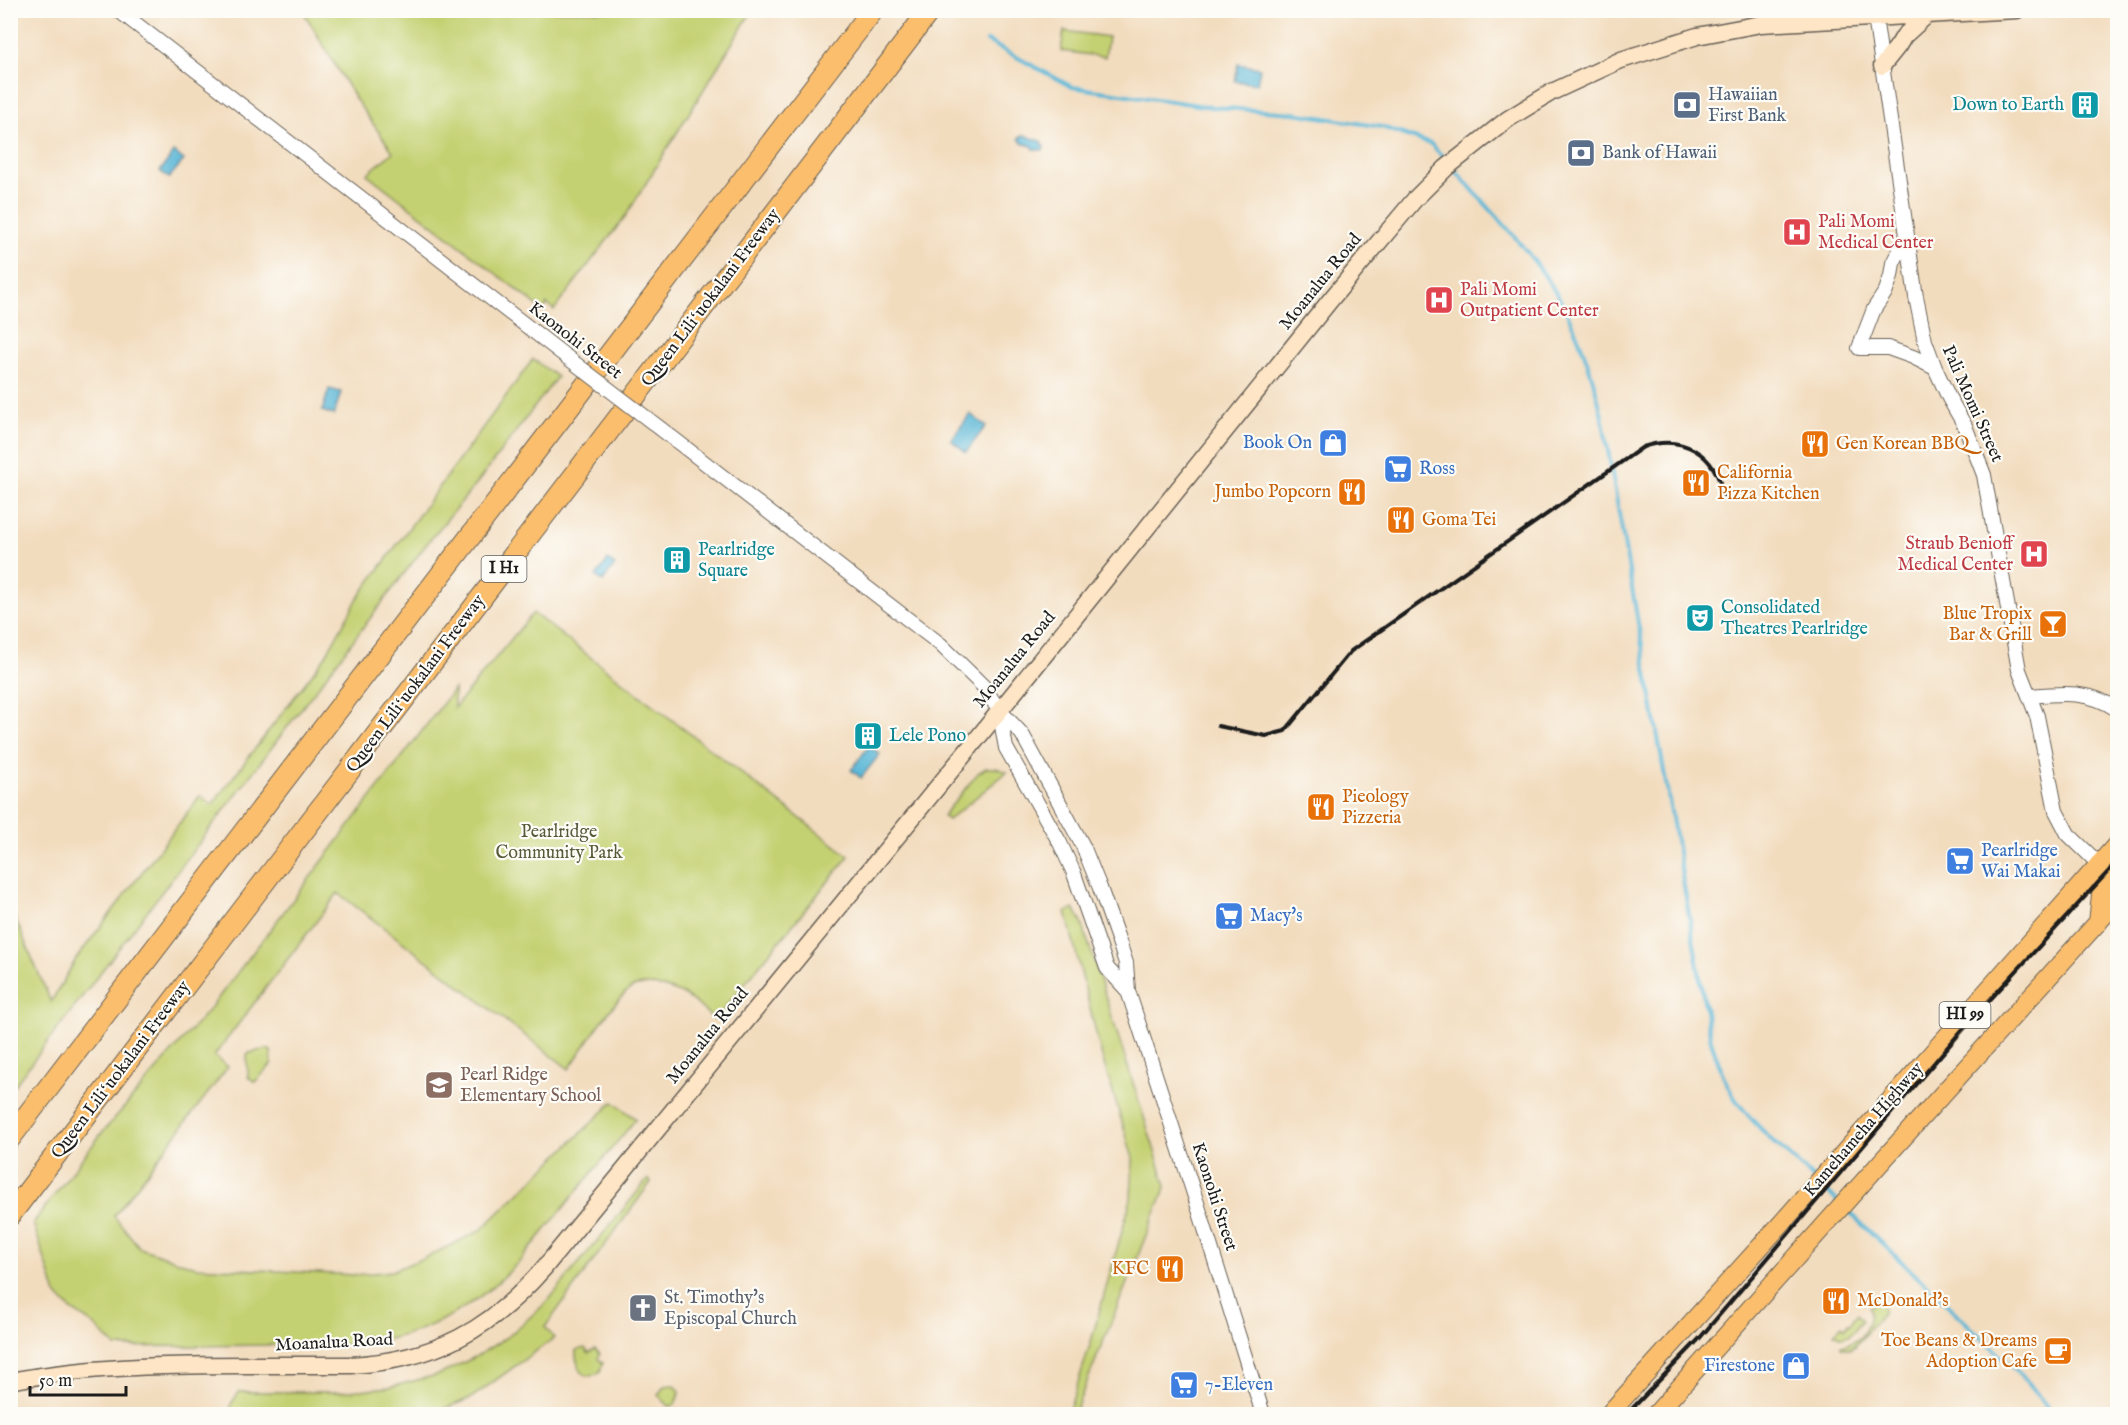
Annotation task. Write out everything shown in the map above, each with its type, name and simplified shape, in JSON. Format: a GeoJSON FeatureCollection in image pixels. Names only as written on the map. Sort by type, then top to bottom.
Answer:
{"type":"FeatureCollection","features":[{"type":"Feature","properties":{"kind":"highway","name":"I H1"},"geometry":{"type":"LineString","coordinates":[[10,1138],[873,10]]}},
{"type":"Feature","properties":{"kind":"highway","name":"Queen Liliʻuokalani Freeway"},"geometry":{"type":"LineString","coordinates":[[10,1215],[930,10]]}},
{"type":"Feature","properties":{"kind":"main road","name":"Moanalua Road"},"geometry":{"type":"LineString","coordinates":[[10,1381],[77,1372],[142,1368],[351,1365],[382,1362],[427,1351],[470,1333],[486,1323],[512,1303],[544,1268],[1338,290],[1428,185],[1466,151],[1508,119],[1552,92],[1621,60],[1654,48],[1722,30],[1761,24],[2017,10]]}},
{"type":"Feature","properties":{"kind":"main road"},"geometry":{"type":"LineString","coordinates":[[1882,66],[1899,46],[1904,36],[1928,14]]}},
{"type":"Feature","properties":{"kind":"main road","name":"Kamehameha Highway"},"geometry":{"type":"LineString","coordinates":[[1609,1414],[1832,1167],[2118,843]]}},
{"type":"Feature","properties":{"kind":"main road"},"geometry":{"type":"LineString","coordinates":[[2098,922],[2103,885],[2100,864]]}},
{"type":"Feature","properties":{"kind":"main road"},"geometry":{"type":"LineString","coordinates":[[2115,903],[2113,888],[2118,871]]}},
{"type":"Feature","properties":{"kind":"main road","name":"Kamehameha Highway"},"geometry":{"type":"LineString","coordinates":[[1656,1414],[2115,903]]}},
{"type":"Feature","properties":{"kind":"street","name":"Kaonohi Street"},"geometry":{"type":"LineString","coordinates":[[118,10],[940,645],[983,686],[999,710],[1022,734],[1083,846],[1126,963],[1128,991],[1263,1414]]}},
{"type":"Feature","properties":{"kind":"street","name":"Pali Momi Street"},"geometry":{"type":"LineString","coordinates":[[1875,17],[1920,320],[1935,368],[1969,434],[1984,475],[2019,670],[2037,716],[2052,798],[2060,820],[2074,840],[2100,864]]}},
{"type":"Feature","properties":{"kind":"street"},"geometry":{"type":"LineString","coordinates":[[1907,235],[1893,263],[1886,291],[1874,309],[1859,348],[1888,348],[1935,368]]}},
{"type":"Feature","properties":{"kind":"street"},"geometry":{"type":"LineString","coordinates":[[2030,696],[2072,693],[2095,698],[2118,710]]}},
{"type":"Feature","properties":{"kind":"street","name":"Kaonohi Street"},"geometry":{"type":"LineString","coordinates":[[999,710],[1006,748],[1047,818],[1069,862],[1092,920],[1107,968],[1128,991]]}},
{"type":"Feature","properties":{"kind":"green space"},"geometry":{"type":"Polygon","coordinates":[[[303,11],[752,11],[627,214],[554,310],[547,304],[543,310],[367,174],[393,152],[354,97],[303,11]]]}},
{"type":"Feature","properties":{"kind":"green space"},"geometry":{"type":"Polygon","coordinates":[[[1064,31],[1108,37],[1105,57],[1061,51],[1064,31]]]}},
{"type":"Feature","properties":{"kind":"green space"},"geometry":{"type":"Polygon","coordinates":[[[533,359],[557,377],[477,483],[429,541],[11,1090],[11,909],[51,1002],[76,959],[200,796],[212,805],[325,657],[358,598],[533,359]]]}},
{"type":"Feature","properties":{"kind":"green space","name":"Pearlridge Community Park"},"geometry":{"type":"Polygon","coordinates":[[[533,613],[849,856],[715,1020],[682,994],[657,986],[644,985],[632,988],[625,993],[599,1025],[569,1069],[338,893],[214,1056],[228,1067],[114,1216],[140,1248],[196,1267],[355,1275],[392,1271],[481,1230],[613,1102],[636,1119],[520,1261],[504,1277],[469,1304],[431,1325],[389,1339],[355,1344],[116,1347],[93,1324],[70,1309],[56,1294],[33,1223],[101,1134],[212,1006],[454,689],[454,708],[533,613]]]}},
{"type":"Feature","properties":{"kind":"green space"},"geometry":{"type":"Polygon","coordinates":[[[986,768],[996,768],[1007,772],[948,820],[943,816],[978,773],[986,768]]]}},
{"type":"Feature","properties":{"kind":"green space"},"geometry":{"type":"Polygon","coordinates":[[[1074,909],[1081,920],[1166,1186],[1074,1414],[1068,1414],[1131,1199],[1133,1158],[1102,1057],[1066,912],[1074,909]]]}},
{"type":"Feature","properties":{"kind":"green space"},"geometry":{"type":"Polygon","coordinates":[[[267,1049],[271,1051],[272,1064],[255,1082],[248,1077],[247,1056],[249,1053],[267,1049]]]}},
{"type":"Feature","properties":{"kind":"green space"},"geometry":{"type":"Polygon","coordinates":[[[648,1179],[651,1182],[545,1327],[554,1338],[471,1398],[441,1410],[443,1414],[231,1414],[231,1404],[239,1392],[340,1392],[390,1387],[441,1374],[477,1356],[510,1335],[547,1302],[648,1179]]]}},
{"type":"Feature","properties":{"kind":"green space"},"geometry":{"type":"Polygon","coordinates":[[[1880,1301],[1883,1313],[1854,1347],[1849,1349],[1841,1347],[1860,1337],[1867,1326],[1869,1306],[1880,1301]]]}},
{"type":"Feature","properties":{"kind":"green space"},"geometry":{"type":"Polygon","coordinates":[[[1857,1314],[1862,1321],[1849,1336],[1841,1337],[1834,1333],[1842,1325],[1845,1328],[1848,1323],[1850,1324],[1857,1314]]]}},
{"type":"Feature","properties":{"kind":"green space"},"geometry":{"type":"Polygon","coordinates":[[[585,1348],[588,1353],[595,1349],[600,1354],[598,1359],[603,1363],[600,1372],[590,1376],[580,1370],[576,1357],[576,1350],[585,1348]]]}},
{"type":"Feature","properties":{"kind":"green space"},"geometry":{"type":"Polygon","coordinates":[[[674,1385],[680,1391],[675,1405],[669,1406],[658,1395],[664,1386],[674,1385]]]}},
{"type":"Feature","properties":{"kind":"water"},"geometry":{"type":"Polygon","coordinates":[[[1238,64],[1260,68],[1257,84],[1235,81],[1238,64]]]}},
{"type":"Feature","properties":{"kind":"water"},"geometry":{"type":"Polygon","coordinates":[[[1024,135],[1041,141],[1043,150],[1035,150],[1032,146],[1022,143],[1019,138],[1024,135]]]}},
{"type":"Feature","properties":{"kind":"water"},"geometry":{"type":"Polygon","coordinates":[[[174,152],[184,160],[169,178],[160,171],[174,152]]]}},
{"type":"Feature","properties":{"kind":"water"},"geometry":{"type":"Polygon","coordinates":[[[329,389],[341,392],[334,415],[322,411],[329,389]]]}},
{"type":"Feature","properties":{"kind":"water"},"geometry":{"type":"Polygon","coordinates":[[[970,414],[986,426],[966,452],[951,440],[970,414]]]}},
{"type":"Feature","properties":{"kind":"water"},"geometry":{"type":"Polygon","coordinates":[[[608,560],[615,565],[603,582],[596,576],[608,560]]]}},
{"type":"Feature","properties":{"kind":"water"},"geometry":{"type":"Polygon","coordinates":[[[869,746],[880,754],[861,778],[851,770],[869,746]]]}},
{"type":"Feature","properties":{"kind":"waterway"},"geometry":{"type":"LineString","coordinates":[[987,41],[1072,87],[1212,107],[1294,113],[1382,127],[1431,144],[1447,161]]}},
{"type":"Feature","properties":{"kind":"waterway"},"geometry":{"type":"LineString","coordinates":[[1454,169],[1517,240],[1551,285],[1569,316],[1582,348],[1602,416],[1711,1041],[1725,1079],[1736,1100],[1763,1132],[1814,1179]]}},
{"type":"Feature","properties":{"kind":"waterway"},"geometry":{"type":"LineString","coordinates":[[1822,1186],[1838,1202]]}},
{"type":"Feature","properties":{"kind":"waterway"},"geometry":{"type":"LineString","coordinates":[[1846,1209],[2022,1376],[2053,1414]]}},
{"type":"Feature","properties":{"kind":"railway"},"geometry":{"type":"LineString","coordinates":[[1218,726],[1266,736],[1285,731],[1351,651],[1643,447],[1671,443],[1695,450],[1713,468],[1723,495]]}},
{"type":"Feature","properties":{"kind":"railway"},"geometry":{"type":"LineString","coordinates":[[1627,1414],[1699,1339],[1962,1030],[2118,861]]}},
{"type":"Feature","properties":{"kind":"place","name":"Hawaiian First Bank"},"geometry":{"type":"Point","coordinates":[1687,105]}},
{"type":"Feature","properties":{"kind":"place","name":"Down to Earth"},"geometry":{"type":"Point","coordinates":[2085,105]}},
{"type":"Feature","properties":{"kind":"place","name":"Bank of Hawaii"},"geometry":{"type":"Point","coordinates":[1581,153]}},
{"type":"Feature","properties":{"kind":"place","name":"Pali Momi Medical Center"},"geometry":{"type":"Point","coordinates":[1797,232]}},
{"type":"Feature","properties":{"kind":"place","name":"Pali Momi Outpatient Center"},"geometry":{"type":"Point","coordinates":[1439,300]}},
{"type":"Feature","properties":{"kind":"place","name":"Book On"},"geometry":{"type":"Point","coordinates":[1333,443]}},
{"type":"Feature","properties":{"kind":"place","name":"Gen Korean BBQ"},"geometry":{"type":"Point","coordinates":[1815,444]}},
{"type":"Feature","properties":{"kind":"place","name":"Ross"},"geometry":{"type":"Point","coordinates":[1398,469]}},
{"type":"Feature","properties":{"kind":"place","name":"California Pizza Kitchen"},"geometry":{"type":"Point","coordinates":[1696,483]}},
{"type":"Feature","properties":{"kind":"place","name":"Jumbo Popcorn"},"geometry":{"type":"Point","coordinates":[1352,492]}},
{"type":"Feature","properties":{"kind":"place","name":"Goma Tei"},"geometry":{"type":"Point","coordinates":[1401,520]}},
{"type":"Feature","properties":{"kind":"place","name":"Straub Benioff Medical Center"},"geometry":{"type":"Point","coordinates":[2034,554]}},
{"type":"Feature","properties":{"kind":"place","name":"Pearlridge Square"},"geometry":{"type":"Point","coordinates":[677,560]}},
{"type":"Feature","properties":{"kind":"place","name":"Consolidated Theatres Pearlridge"},"geometry":{"type":"Point","coordinates":[1700,618]}},
{"type":"Feature","properties":{"kind":"place","name":"Blue Tropix Bar & Grill"},"geometry":{"type":"Point","coordinates":[2053,624]}},
{"type":"Feature","properties":{"kind":"place","name":"Lele Pono"},"geometry":{"type":"Point","coordinates":[868,736]}},
{"type":"Feature","properties":{"kind":"place","name":"Pieology Pizzeria"},"geometry":{"type":"Point","coordinates":[1321,807]}},
{"type":"Feature","properties":{"kind":"place","name":"Pearlridge Wai Makai"},"geometry":{"type":"Point","coordinates":[1960,861]}},
{"type":"Feature","properties":{"kind":"place","name":"Macy's"},"geometry":{"type":"Point","coordinates":[1229,916]}},
{"type":"Feature","properties":{"kind":"place","name":"Pearl Ridge Elementary School"},"geometry":{"type":"Point","coordinates":[439,1085]}},
{"type":"Feature","properties":{"kind":"place","name":"KFC"},"geometry":{"type":"Point","coordinates":[1170,1269]}},
{"type":"Feature","properties":{"kind":"place","name":"McDonald's"},"geometry":{"type":"Point","coordinates":[1836,1301]}},
{"type":"Feature","properties":{"kind":"place","name":"St. Timothy's Episcopal Church"},"geometry":{"type":"Point","coordinates":[643,1308]}},
{"type":"Feature","properties":{"kind":"place","name":"Toe Beans & Dreams Adoption Cafe"},"geometry":{"type":"Point","coordinates":[2058,1351]}},
{"type":"Feature","properties":{"kind":"place","name":"Firestone"},"geometry":{"type":"Point","coordinates":[1796,1366]}},
{"type":"Feature","properties":{"kind":"place","name":"7-Eleven"},"geometry":{"type":"Point","coordinates":[1184,1385]}}]}
